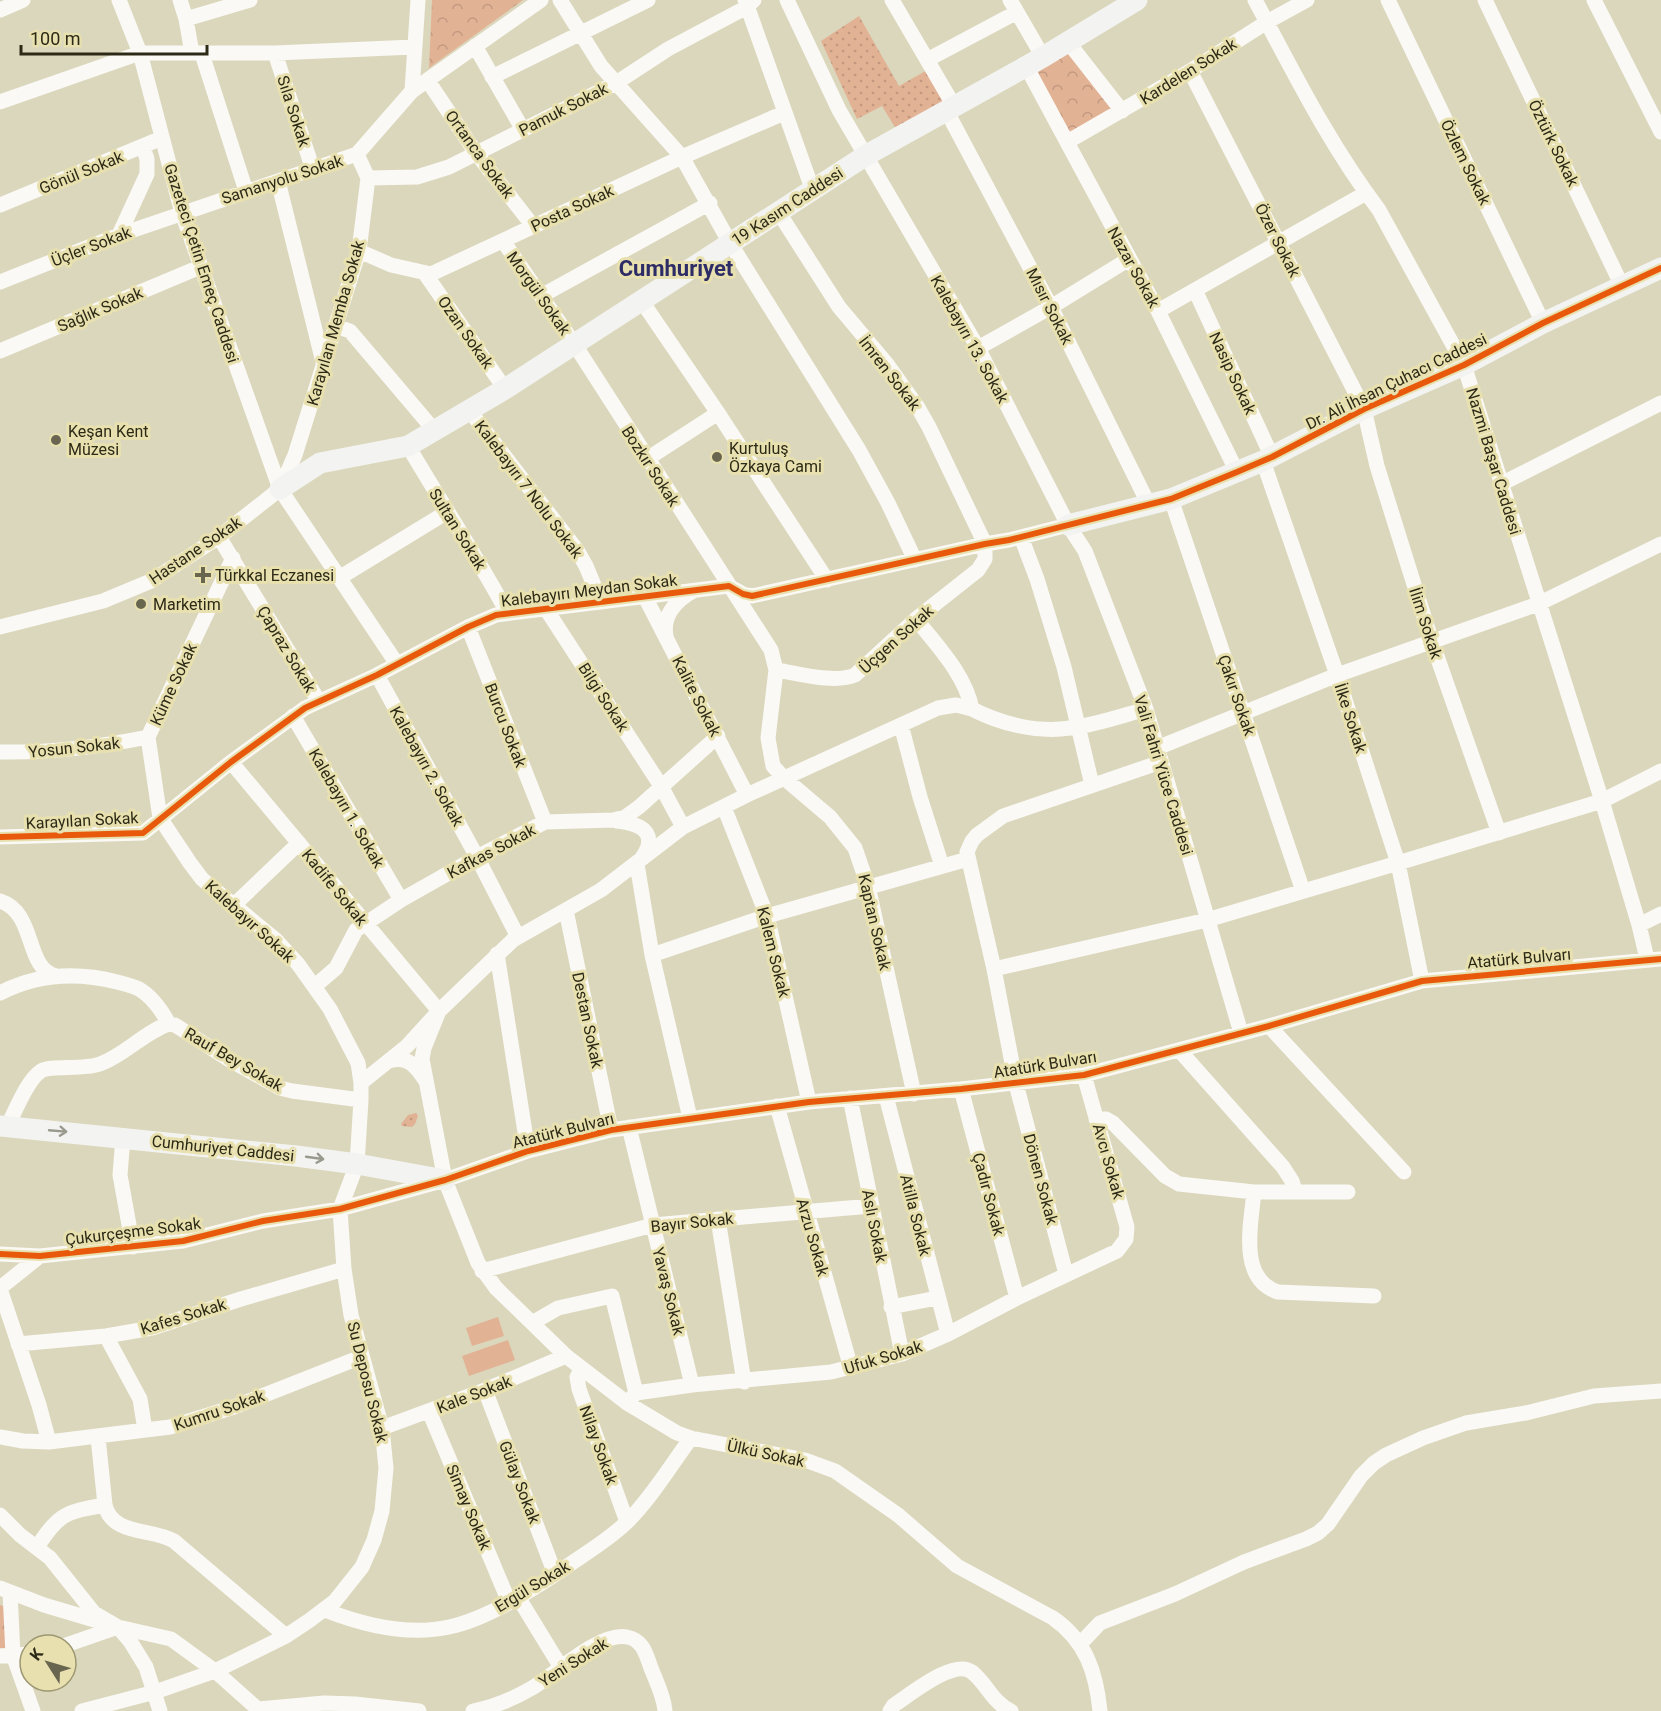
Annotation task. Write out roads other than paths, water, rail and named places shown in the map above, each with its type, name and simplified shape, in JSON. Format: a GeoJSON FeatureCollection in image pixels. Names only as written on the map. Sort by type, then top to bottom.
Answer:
{"type":"FeatureCollection","features":[{"type":"Feature","properties":{"kind":"street"},"geometry":{"type":"LineString","coordinates":[[0,10],[23,0]]}},
{"type":"Feature","properties":{"kind":"street","name":"Gazeteci Çetin Emeç Caddesi"},"geometry":{"type":"LineString","coordinates":[[119,0],[140,53],[182,213],[280,489],[397,664]]}},
{"type":"Feature","properties":{"kind":"street"},"geometry":{"type":"LineString","coordinates":[[180,0],[246,191]]}},
{"type":"Feature","properties":{"kind":"street"},"geometry":{"type":"LineString","coordinates":[[186,19],[250,0]]}},
{"type":"Feature","properties":{"kind":"street"},"geometry":{"type":"LineString","coordinates":[[412,91],[418,0]]}},
{"type":"Feature","properties":{"kind":"street","name":"Samanyolu Sokak"},"geometry":{"type":"LineString","coordinates":[[182,213],[357,154],[412,91],[541,0]]}},
{"type":"Feature","properties":{"kind":"street"},"geometry":{"type":"LineString","coordinates":[[560,0],[595,58],[682,157],[710,203],[730,243],[859,450],[915,560]]}},
{"type":"Feature","properties":{"kind":"street"},"geometry":{"type":"LineString","coordinates":[[492,76],[648,0]]}},
{"type":"Feature","properties":{"kind":"street","name":"Kalebayırı 13. Sokak"},"geometry":{"type":"LineString","coordinates":[[787,0],[834,100],[978,348],[1068,525]]}},
{"type":"Feature","properties":{"kind":"street","name":"Mısır Sokak"},"geometry":{"type":"LineString","coordinates":[[892,0],[927,60],[1149,505]]}},
{"type":"Feature","properties":{"kind":"street","name":"19 Kasım Caddesi"},"geometry":{"type":"LineString","coordinates":[[280,489],[320,463],[408,446],[505,389],[865,156],[1035,61],[1137,0]]}},
{"type":"Feature","properties":{"kind":"street","name":"Nazmi Başar Caddesi"},"geometry":{"type":"LineString","coordinates":[[1255,0],[1329,138],[1379,210],[1464,365],[1639,925],[1654,959]]}},
{"type":"Feature","properties":{"kind":"street","name":"Kardelen Sokak"},"geometry":{"type":"LineString","coordinates":[[1067,142],[1190,71],[1267,22],[1308,0]]}},
{"type":"Feature","properties":{"kind":"street","name":"Özlem Sokak"},"geometry":{"type":"LineString","coordinates":[[1388,0],[1543,323]]}},
{"type":"Feature","properties":{"kind":"street","name":"Öztürk Sokak"},"geometry":{"type":"LineString","coordinates":[[1485,0],[1622,286]]}},
{"type":"Feature","properties":{"kind":"street"},"geometry":{"type":"LineString","coordinates":[[1594,0],[1661,132]]}},
{"type":"Feature","properties":{"kind":"street"},"geometry":{"type":"LineString","coordinates":[[748,2],[784,113],[813,190]]}},
{"type":"Feature","properties":{"kind":"street","name":"Pamuk Sokak"},"geometry":{"type":"LineString","coordinates":[[368,177],[401,179],[441,170],[616,83],[748,2]]}},
{"type":"Feature","properties":{"kind":"street"},"geometry":{"type":"LineString","coordinates":[[927,60],[1014,6]]}},
{"type":"Feature","properties":{"kind":"street","name":"Nazar Sokak"},"geometry":{"type":"LineString","coordinates":[[1014,6],[1067,142],[1158,311],[1238,472]]}},
{"type":"Feature","properties":{"kind":"street"},"geometry":{"type":"LineString","coordinates":[[1068,42],[1122,111]]}},
{"type":"Feature","properties":{"kind":"street"},"geometry":{"type":"LineString","coordinates":[[475,46],[523,130]]}},
{"type":"Feature","properties":{"kind":"street"},"geometry":{"type":"LineString","coordinates":[[0,102],[140,53],[275,53],[414,47]]}},
{"type":"Feature","properties":{"kind":"street","name":"Sıla Sokak"},"geometry":{"type":"LineString","coordinates":[[275,53],[313,170]]}},
{"type":"Feature","properties":{"kind":"street","name":"Özer Sokak"},"geometry":{"type":"LineString","coordinates":[[1190,71],[1364,409]]}},
{"type":"Feature","properties":{"kind":"street","name":"Ortanca Sokak"},"geometry":{"type":"LineString","coordinates":[[428,81],[476,153],[533,226]]}},
{"type":"Feature","properties":{"kind":"street","name":"Posta Sokak"},"geometry":{"type":"LineString","coordinates":[[426,275],[682,157],[784,113]]}},
{"type":"Feature","properties":{"kind":"street","name":"Gönül Sokak"},"geometry":{"type":"LineString","coordinates":[[0,205],[162,138]]}},
{"type":"Feature","properties":{"kind":"street"},"geometry":{"type":"LineString","coordinates":[[119,235],[147,174],[147,159],[143,147]]}},
{"type":"Feature","properties":{"kind":"street"},"geometry":{"type":"LineString","coordinates":[[357,154],[368,177]]}},
{"type":"Feature","properties":{"kind":"street","name":"Karayılan Memba Sokak"},"geometry":{"type":"LineString","coordinates":[[280,489],[298,447],[359,251],[368,177]]}},
{"type":"Feature","properties":{"kind":"street"},"geometry":{"type":"LineString","coordinates":[[278,182],[324,363]]}},
{"type":"Feature","properties":{"kind":"street"},"geometry":{"type":"LineString","coordinates":[[1158,311],[1366,193]]}},
{"type":"Feature","properties":{"kind":"street"},"geometry":{"type":"LineString","coordinates":[[541,296],[710,203]]}},
{"type":"Feature","properties":{"kind":"street","name":"Üçler Sokak"},"geometry":{"type":"LineString","coordinates":[[0,282],[182,213]]}},
{"type":"Feature","properties":{"kind":"street","name":"İmren Sokak"},"geometry":{"type":"LineString","coordinates":[[779,213],[839,307],[917,406],[985,544]]}},
{"type":"Feature","properties":{"kind":"street","name":"Morgül Sokak"},"geometry":{"type":"LineString","coordinates":[[503,241],[574,345]]}},
{"type":"Feature","properties":{"kind":"street"},"geometry":{"type":"LineString","coordinates":[[359,251],[391,265],[426,275]]}},
{"type":"Feature","properties":{"kind":"street"},"geometry":{"type":"LineString","coordinates":[[978,348],[1130,259]]}},
{"type":"Feature","properties":{"kind":"street","name":"Sağlık Sokak"},"geometry":{"type":"LineString","coordinates":[[0,351],[200,267]]}},
{"type":"Feature","properties":{"kind":"street","name":"Dr. Ali İhsan Çuhacı Caddesi"},"geometry":{"type":"LineString","coordinates":[[1068,525],[1171,499],[1268,459],[1364,409],[1464,365],[1543,323],[1661,268]]}},
{"type":"Feature","properties":{"kind":"street","name":"Ozan Sokak"},"geometry":{"type":"LineString","coordinates":[[426,275],[505,389]]}},
{"type":"Feature","properties":{"kind":"street","name":"Nasip Sokak"},"geometry":{"type":"LineString","coordinates":[[1195,290],[1268,459]]}},
{"type":"Feature","properties":{"kind":"street"},"geometry":{"type":"LineString","coordinates":[[641,300],[827,580]]}},
{"type":"Feature","properties":{"kind":"street"},"geometry":{"type":"LineString","coordinates":[[335,326],[350,330],[434,430]]}},
{"type":"Feature","properties":{"kind":"street","name":"Bozkır Sokak"},"geometry":{"type":"LineString","coordinates":[[574,345],[771,650],[776,670]]}},
{"type":"Feature","properties":{"kind":"street"},"geometry":{"type":"LineString","coordinates":[[1501,484],[1661,403]]}},
{"type":"Feature","properties":{"kind":"street","name":"İlim Sokak"},"geometry":{"type":"LineString","coordinates":[[1364,409],[1377,466],[1432,642],[1498,833]]}},
{"type":"Feature","properties":{"kind":"street","name":"Kalebayırı 7 Nolu Sokak"},"geometry":{"type":"LineString","coordinates":[[469,410],[577,550],[600,602]]}},
{"type":"Feature","properties":{"kind":"street"},"geometry":{"type":"LineString","coordinates":[[647,459],[718,413]]}},
{"type":"Feature","properties":{"kind":"street","name":"Sultan Sokak"},"geometry":{"type":"LineString","coordinates":[[408,446],[479,560],[507,612]]}},
{"type":"Feature","properties":{"kind":"street"},"geometry":{"type":"LineString","coordinates":[[298,447],[298,452],[304,459],[320,463]]}},
{"type":"Feature","properties":{"kind":"street","name":"İlke Sokak"},"geometry":{"type":"LineString","coordinates":[[1268,459],[1398,863],[1422,981]]}},
{"type":"Feature","properties":{"kind":"street","name":"Hastane Sokak"},"geometry":{"type":"LineString","coordinates":[[0,627],[103,601],[163,575],[219,537],[280,489]]}},
{"type":"Feature","properties":{"kind":"street","name":"Çakır Sokak"},"geometry":{"type":"LineString","coordinates":[[1171,499],[1303,891]]}},
{"type":"Feature","properties":{"kind":"street"},"geometry":{"type":"LineString","coordinates":[[339,578],[447,512]]}},
{"type":"Feature","properties":{"kind":"street","name":"Kalebayırı Meydan Sokak"},"geometry":{"type":"LineString","coordinates":[[160,818],[231,762],[318,700],[377,675],[485,619],[507,612],[729,586],[752,596],[1068,525]]}},
{"type":"Feature","properties":{"kind":"street","name":"Vali Fahri Yüce Caddesi"},"geometry":{"type":"LineString","coordinates":[[1068,525],[1085,552],[1146,709],[1241,1033]]}},
{"type":"Feature","properties":{"kind":"street","name":"Çapraz Sokak"},"geometry":{"type":"LineString","coordinates":[[219,537],[318,700]]}},
{"type":"Feature","properties":{"kind":"street"},"geometry":{"type":"LineString","coordinates":[[1021,537],[1054,634],[1092,785]]}},
{"type":"Feature","properties":{"kind":"street","name":"Üçgen Sokak"},"geometry":{"type":"LineString","coordinates":[[776,670],[835,678],[852,677],[916,619],[978,570],[985,559],[985,544]]}},
{"type":"Feature","properties":{"kind":"street"},"geometry":{"type":"LineString","coordinates":[[652,955],[767,916],[968,859],[967,852],[972,841],[994,821],[1013,811],[1092,785],[1159,755],[1243,712],[1337,675],[1538,604],[1661,544]]}},
{"type":"Feature","properties":{"kind":"street","name":"Küme Sokak"},"geometry":{"type":"LineString","coordinates":[[160,818],[148,737],[233,558]]}},
{"type":"Feature","properties":{"kind":"street"},"geometry":{"type":"LineString","coordinates":[[666,636],[664,624],[669,612],[684,596],[696,590]]}},
{"type":"Feature","properties":{"kind":"street","name":"Kalite Sokak"},"geometry":{"type":"LineString","coordinates":[[645,597],[747,795]]}},
{"type":"Feature","properties":{"kind":"street","name":"Bilgi Sokak"},"geometry":{"type":"LineString","coordinates":[[546,609],[662,786],[683,827]]}},
{"type":"Feature","properties":{"kind":"street"},"geometry":{"type":"LineString","coordinates":[[916,619],[961,678],[972,709]]}},
{"type":"Feature","properties":{"kind":"street","name":"Burcu Sokak"},"geometry":{"type":"LineString","coordinates":[[468,627],[545,822]]}},
{"type":"Feature","properties":{"kind":"street"},"geometry":{"type":"LineString","coordinates":[[776,670],[768,744],[773,766],[784,778]]}},
{"type":"Feature","properties":{"kind":"street","name":"Kalebayırı 2. Sokak"},"geometry":{"type":"LineString","coordinates":[[377,675],[477,857],[518,937]]}},
{"type":"Feature","properties":{"kind":"street"},"geometry":{"type":"LineString","coordinates":[[361,1083],[390,1061],[420,1033],[497,954],[518,937],[601,890],[637,864],[652,838],[683,827],[747,795],[944,706],[956,705],[972,709],[995,720],[1014,724],[1057,729],[1078,727],[1146,709]]}},
{"type":"Feature","properties":{"kind":"street","name":"Kalebayırı 1. Sokak"},"geometry":{"type":"LineString","coordinates":[[293,716],[401,900]]}},
{"type":"Feature","properties":{"kind":"street"},"geometry":{"type":"LineString","coordinates":[[901,725],[920,797],[942,866]]}},
{"type":"Feature","properties":{"kind":"street","name":"Kafkas Sokak"},"geometry":{"type":"LineString","coordinates":[[315,986],[332,973],[352,935],[401,900],[545,822],[613,820],[631,813],[718,736]]}},
{"type":"Feature","properties":{"kind":"street","name":"Yosun Sokak"},"geometry":{"type":"LineString","coordinates":[[0,752],[58,751],[102,747],[148,737]]}},
{"type":"Feature","properties":{"kind":"street","name":"Kadife Sokak"},"geometry":{"type":"LineString","coordinates":[[231,762],[439,1011]]}},
{"type":"Feature","properties":{"kind":"street"},"geometry":{"type":"LineString","coordinates":[[994,969],[1207,920],[1602,801],[1661,771]]}},
{"type":"Feature","properties":{"kind":"street","name":"Kaptan Sokak"},"geometry":{"type":"LineString","coordinates":[[784,778],[813,802],[850,839],[859,858],[868,886],[914,1094]]}},
{"type":"Feature","properties":{"kind":"street"},"geometry":{"type":"LineString","coordinates":[[652,838],[642,822],[643,808],[662,786]]}},
{"type":"Feature","properties":{"kind":"street","name":"Kalem Sokak"},"geometry":{"type":"LineString","coordinates":[[724,807],[767,916],[809,1102]]}},
{"type":"Feature","properties":{"kind":"street","name":"Karayılan Sokak"},"geometry":{"type":"LineString","coordinates":[[0,837],[143,833],[160,818]]}},
{"type":"Feature","properties":{"kind":"street","name":"Kalebayır Sokak"},"geometry":{"type":"LineString","coordinates":[[160,818],[202,879],[287,951],[315,986],[355,1056],[361,1083],[357,1164]]}},
{"type":"Feature","properties":{"kind":"street"},"geometry":{"type":"LineString","coordinates":[[613,820],[635,823],[652,838]]}},
{"type":"Feature","properties":{"kind":"street"},"geometry":{"type":"LineString","coordinates":[[234,905],[299,843]]}},
{"type":"Feature","properties":{"kind":"street","name":"Dönen Sokak"},"geometry":{"type":"LineString","coordinates":[[968,859],[994,969],[1016,1083],[1066,1274]]}},
{"type":"Feature","properties":{"kind":"street"},"geometry":{"type":"LineString","coordinates":[[637,864],[652,955],[690,1118]]}},
{"type":"Feature","properties":{"kind":"street"},"geometry":{"type":"LineString","coordinates":[[0,901],[7,903],[17,912],[27,930],[41,967],[56,976]]}},
{"type":"Feature","properties":{"kind":"street","name":"Destan Sokak"},"geometry":{"type":"LineString","coordinates":[[566,910],[611,1130]]}},
{"type":"Feature","properties":{"kind":"street"},"geometry":{"type":"LineString","coordinates":[[1639,925],[1661,914]]}},
{"type":"Feature","properties":{"kind":"street"},"geometry":{"type":"LineString","coordinates":[[497,954],[528,1151]]}},
{"type":"Feature","properties":{"kind":"street","name":"Atatürk Bulvarı"},"geometry":{"type":"LineString","coordinates":[[340,1209],[445,1180],[528,1151],[611,1130],[809,1102],[914,1094],[1084,1075],[1269,1026],[1422,981],[1654,959]]}},
{"type":"Feature","properties":{"kind":"street"},"geometry":{"type":"LineString","coordinates":[[0,993],[56,976],[85,975],[135,987],[153,1001],[169,1024]]}},
{"type":"Feature","properties":{"kind":"street","name":"Ülkü Sokak"},"geometry":{"type":"LineString","coordinates":[[439,1011],[423,1053],[426,1082],[445,1180],[482,1271],[581,1369],[631,1398],[664,1427],[691,1438],[805,1460],[835,1472],[903,1519],[957,1566],[1066,1627],[1080,1644],[1091,1669],[1100,1711]]}},
{"type":"Feature","properties":{"kind":"street","name":"Rauf Bey Sokak"},"geometry":{"type":"LineString","coordinates":[[4,1126],[30,1082],[39,1072],[50,1068],[79,1068],[101,1064],[169,1024],[175,1025],[228,1059],[280,1088],[361,1100]]}},
{"type":"Feature","properties":{"kind":"street"},"geometry":{"type":"LineString","coordinates":[[1269,1026],[1404,1172]]}},
{"type":"Feature","properties":{"kind":"street"},"geometry":{"type":"LineString","coordinates":[[1179,1050],[1288,1174],[1295,1191]]}},
{"type":"Feature","properties":{"kind":"street"},"geometry":{"type":"LineString","coordinates":[[390,1061],[401,1059],[412,1063],[426,1082]]}},
{"type":"Feature","properties":{"kind":"street","name":"Avcı Sokak"},"geometry":{"type":"LineString","coordinates":[[1084,1075],[1127,1227],[1126,1239],[1121,1248]]}},
{"type":"Feature","properties":{"kind":"street","name":"Çadır Sokak"},"geometry":{"type":"LineString","coordinates":[[961,1089],[1017,1298]]}},
{"type":"Feature","properties":{"kind":"street","name":"Atilla Sokak"},"geometry":{"type":"LineString","coordinates":[[886,1096],[948,1334]]}},
{"type":"Feature","properties":{"kind":"street","name":"Aslı Sokak"},"geometry":{"type":"LineString","coordinates":[[850,1098],[902,1354]]}},
{"type":"Feature","properties":{"kind":"street","name":"Arzu Sokak"},"geometry":{"type":"LineString","coordinates":[[777,1106],[851,1368]]}},
{"type":"Feature","properties":{"kind":"street"},"geometry":{"type":"LineString","coordinates":[[1096,1119],[1106,1119],[1113,1123],[1173,1182],[1254,1192],[1348,1192]]}},
{"type":"Feature","properties":{"kind":"street","name":"Cumhuriyet Caddesi"},"geometry":{"type":"LineString","coordinates":[[4,1126],[357,1164],[445,1180]]}},
{"type":"Feature","properties":{"kind":"street","name":"Yavaş Sokak"},"geometry":{"type":"LineString","coordinates":[[629,1127],[692,1385]]}},
{"type":"Feature","properties":{"kind":"street"},"geometry":{"type":"LineString","coordinates":[[123,1137],[120,1175],[134,1247]]}},
{"type":"Feature","properties":{"kind":"street","name":"Su Deposu Sokak"},"geometry":{"type":"LineString","coordinates":[[82,1711],[155,1692],[215,1671],[286,1636],[325,1610],[346,1590],[362,1567],[377,1531],[385,1486],[382,1428],[361,1357],[351,1315],[344,1269],[340,1209],[357,1164]]}},
{"type":"Feature","properties":{"kind":"street"},"geometry":{"type":"LineString","coordinates":[[1254,1192],[1250,1241],[1254,1274],[1264,1286],[1278,1292],[1374,1296]]}},
{"type":"Feature","properties":{"kind":"street","name":"Bayır Sokak"},"geometry":{"type":"LineString","coordinates":[[482,1271],[653,1225],[871,1206]]}},
{"type":"Feature","properties":{"kind":"street","name":"Çukurçeşme Sokak"},"geometry":{"type":"LineString","coordinates":[[0,1254],[40,1256],[183,1241],[262,1221],[340,1209]]}},
{"type":"Feature","properties":{"kind":"street"},"geometry":{"type":"LineString","coordinates":[[718,1219],[744,1382]]}},
{"type":"Feature","properties":{"kind":"street","name":"Ufuk Sokak"},"geometry":{"type":"LineString","coordinates":[[631,1398],[692,1385],[809,1375],[851,1368],[902,1354],[948,1334],[1066,1274],[1113,1254],[1121,1248]]}},
{"type":"Feature","properties":{"kind":"street"},"geometry":{"type":"LineString","coordinates":[[40,1256],[0,1288],[49,1442]]}},
{"type":"Feature","properties":{"kind":"street","name":"Kafes Sokak"},"geometry":{"type":"LineString","coordinates":[[18,1344],[106,1336],[167,1324],[241,1299],[344,1269]]}},
{"type":"Feature","properties":{"kind":"street"},"geometry":{"type":"LineString","coordinates":[[532,1323],[558,1308],[612,1296],[631,1398]]}},
{"type":"Feature","properties":{"kind":"street"},"geometry":{"type":"LineString","coordinates":[[891,1307],[937,1298]]}},
{"type":"Feature","properties":{"kind":"street"},"geometry":{"type":"LineString","coordinates":[[106,1336],[140,1399],[145,1430]]}},
{"type":"Feature","properties":{"kind":"street","name":"Kale Sokak"},"geometry":{"type":"LineString","coordinates":[[382,1428],[485,1390],[566,1356]]}},
{"type":"Feature","properties":{"kind":"street","name":"Kumru Sokak"},"geometry":{"type":"LineString","coordinates":[[0,1437],[49,1442],[170,1427],[234,1407],[361,1357]]}},
{"type":"Feature","properties":{"kind":"street","name":"Nilay Sokak"},"geometry":{"type":"LineString","coordinates":[[581,1369],[577,1382],[627,1522]]}},
{"type":"Feature","properties":{"kind":"street","name":"Gülay Sokak"},"geometry":{"type":"LineString","coordinates":[[485,1390],[555,1574]]}},
{"type":"Feature","properties":{"kind":"street"},"geometry":{"type":"LineString","coordinates":[[1080,1644],[1100,1623],[1175,1594],[1244,1562],[1318,1533],[1328,1524],[1361,1476],[1374,1463],[1423,1438],[1466,1423],[1526,1413],[1594,1396],[1661,1391]]}},
{"type":"Feature","properties":{"kind":"street","name":"Simay Sokak"},"geometry":{"type":"LineString","coordinates":[[429,1411],[514,1600],[562,1669]]}},
{"type":"Feature","properties":{"kind":"street"},"geometry":{"type":"LineString","coordinates":[[98,1437],[105,1505],[109,1515],[118,1525],[162,1535],[180,1545],[286,1636]]}},
{"type":"Feature","properties":{"kind":"street","name":"Ergül Sokak"},"geometry":{"type":"LineString","coordinates":[[325,1610],[369,1624],[429,1630],[462,1624],[514,1600],[607,1539],[627,1522],[691,1438]]}},
{"type":"Feature","properties":{"kind":"street"},"geometry":{"type":"LineString","coordinates":[[38,1548],[61,1517],[74,1511],[105,1505]]}},
{"type":"Feature","properties":{"kind":"street"},"geometry":{"type":"LineString","coordinates":[[0,1515],[20,1535],[55,1563],[74,1591],[94,1613],[118,1628],[137,1651],[146,1667],[160,1711]]}},
{"type":"Feature","properties":{"kind":"street"},"geometry":{"type":"LineString","coordinates":[[33,1711],[7,1656],[5,1590],[118,1628],[171,1639],[215,1671],[259,1710],[324,1703],[419,1711]]}},
{"type":"Feature","properties":{"kind":"street"},"geometry":{"type":"LineString","coordinates":[[78,1641],[118,1628]]}},
{"type":"Feature","properties":{"kind":"street","name":"Yeni Sokak"},"geometry":{"type":"LineString","coordinates":[[472,1711],[489,1708],[512,1698],[562,1669],[583,1653],[619,1636],[633,1639],[642,1646],[662,1696],[665,1711]]}},
{"type":"Feature","properties":{"kind":"street"},"geometry":{"type":"LineString","coordinates":[[890,1711],[894,1705],[938,1676],[962,1669],[971,1671],[995,1700],[1011,1711]]}},
{"type":"Feature","properties":{"kind":"place","name":"Keşan Kent Müzesi"},"geometry":{"type":"Point","coordinates":[56,440]}},
{"type":"Feature","properties":{"kind":"place","name":"Kurtuluş Özkaya Cami"},"geometry":{"type":"Point","coordinates":[717,457]}},
{"type":"Feature","properties":{"kind":"place","name":"Türkkal Eczanesi"},"geometry":{"type":"Point","coordinates":[203,575]}},
{"type":"Feature","properties":{"kind":"place","name":"Marketim"},"geometry":{"type":"Point","coordinates":[141,604]}},
{"type":"Feature","properties":{"kind":"district","name":"Cumhuriyet"},"geometry":{"type":"Point","coordinates":[676,268]}}]}
